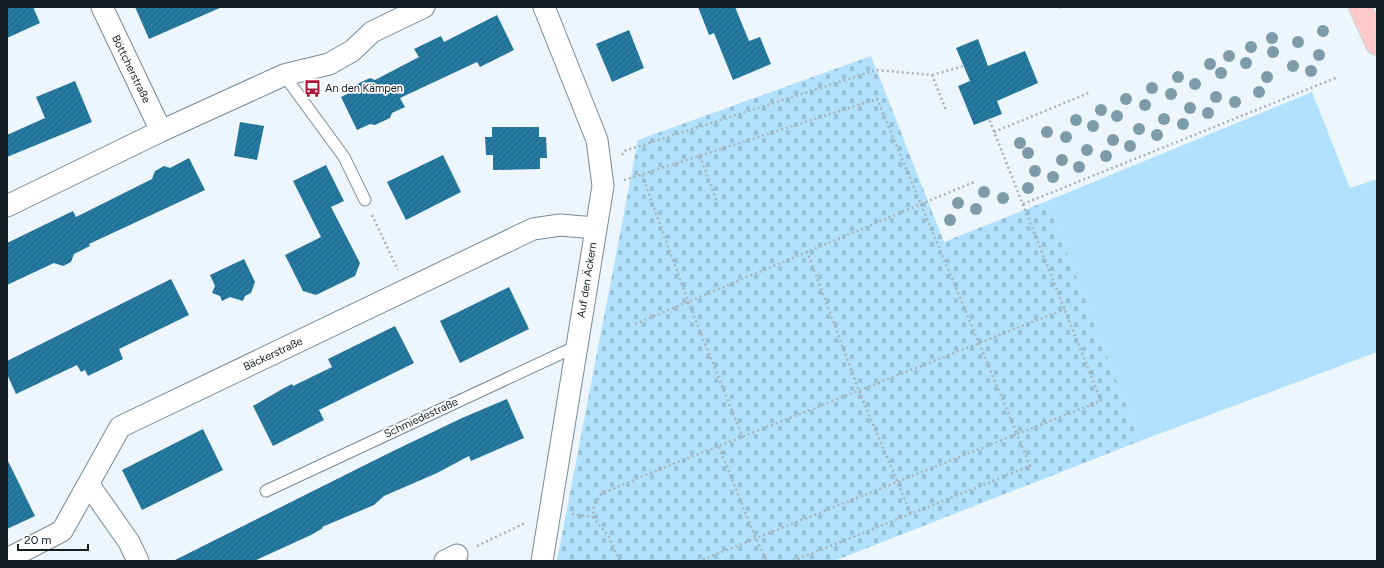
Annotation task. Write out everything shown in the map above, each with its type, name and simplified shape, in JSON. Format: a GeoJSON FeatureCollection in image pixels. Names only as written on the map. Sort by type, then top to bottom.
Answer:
{"type":"FeatureCollection","features":[{"type":"Feature","properties":{"kind":"main road"},"geometry":{"type":"LineString","coordinates":[[1360,7],[1377,44]]}},
{"type":"Feature","properties":{"kind":"street","name":"Böttcherstraße"},"geometry":{"type":"LineString","coordinates":[[102,7],[161,131]]}},
{"type":"Feature","properties":{"kind":"street"},"geometry":{"type":"LineString","coordinates":[[7,206],[161,131],[284,75],[329,64],[352,51],[372,32],[424,7]]}},
{"type":"Feature","properties":{"kind":"street","name":"Auf den Äckern"},"geometry":{"type":"LineString","coordinates":[[542,561],[552,510],[602,186],[597,140],[544,7]]}},
{"type":"Feature","properties":{"kind":"street","name":"Bäckerstraße"},"geometry":{"type":"LineString","coordinates":[[7,559],[62,531],[120,427],[533,229],[560,225],[595,228]]}},
{"type":"Feature","properties":{"kind":"street"},"geometry":{"type":"LineString","coordinates":[[89,485],[129,542],[138,561]]}},
{"type":"Feature","properties":{"kind":"lane"},"geometry":{"type":"LineString","coordinates":[[284,75],[344,157],[365,200]]}},
{"type":"Feature","properties":{"kind":"lane","name":"Schmiedestraße"},"geometry":{"type":"LineString","coordinates":[[266,491],[577,346]]}},
{"type":"Feature","properties":{"kind":"path"},"geometry":{"type":"LineString","coordinates":[[621,157],[624,151],[876,70],[932,75],[964,66]]}},
{"type":"Feature","properties":{"kind":"path"},"geometry":{"type":"LineString","coordinates":[[932,75],[946,110]]}},
{"type":"Feature","properties":{"kind":"path"},"geometry":{"type":"LineString","coordinates":[[1023,204],[1338,77]]}},
{"type":"Feature","properties":{"kind":"path"},"geometry":{"type":"LineString","coordinates":[[994,132],[1091,92]]}},
{"type":"Feature","properties":{"kind":"path"},"geometry":{"type":"LineString","coordinates":[[602,186],[642,175],[876,99],[1030,466],[794,561]]}},
{"type":"Feature","properties":{"kind":"path"},"geometry":{"type":"LineString","coordinates":[[699,561],[896,481],[1101,401],[989,119]]}},
{"type":"Feature","properties":{"kind":"path"},"geometry":{"type":"LineString","coordinates":[[700,156],[717,202]]}},
{"type":"Feature","properties":{"kind":"path"},"geometry":{"type":"LineString","coordinates":[[642,175],[688,301],[743,438]]}},
{"type":"Feature","properties":{"kind":"path"},"geometry":{"type":"LineString","coordinates":[[635,324],[807,251],[921,206],[974,182]]}},
{"type":"Feature","properties":{"kind":"path"},"geometry":{"type":"LineString","coordinates":[[365,200],[407,290]]}},
{"type":"Feature","properties":{"kind":"path"},"geometry":{"type":"LineString","coordinates":[[807,251],[860,391],[896,481],[911,514]]}},
{"type":"Feature","properties":{"kind":"path"},"geometry":{"type":"LineString","coordinates":[[619,561],[609,537],[593,517],[594,504],[601,494],[1065,309]]}},
{"type":"Feature","properties":{"kind":"path"},"geometry":{"type":"LineString","coordinates":[[720,447],[756,539],[768,561]]}},
{"type":"Feature","properties":{"kind":"path"},"geometry":{"type":"LineString","coordinates":[[451,558],[552,510]]}},
{"type":"Feature","properties":{"kind":"green space"},"geometry":{"type":"Polygon","coordinates":[[[871,56],[944,242],[1047,201],[1140,441],[834,561],[557,561],[638,140],[871,56]]]}},
{"type":"Feature","properties":{"kind":"green space"},"geometry":{"type":"Polygon","coordinates":[[[1312,92],[1350,188],[1377,179],[1377,352],[1140,441],[1047,201],[1312,92]]]}},
{"type":"Feature","properties":{"kind":"building"},"geometry":{"type":"Polygon","coordinates":[[[7,7],[33,7],[40,23],[7,38],[7,7]]]}},
{"type":"Feature","properties":{"kind":"building"},"geometry":{"type":"Polygon","coordinates":[[[135,7],[222,7],[149,39],[135,7]]]}},
{"type":"Feature","properties":{"kind":"building"},"geometry":{"type":"Polygon","coordinates":[[[698,7],[735,7],[749,41],[760,37],[771,64],[733,80],[714,33],[709,35],[698,7]]]}},
{"type":"Feature","properties":{"kind":"building"},"geometry":{"type":"Polygon","coordinates":[[[497,15],[514,50],[480,67],[477,62],[400,98],[405,107],[392,113],[390,118],[375,125],[370,124],[357,130],[341,97],[353,91],[355,85],[370,78],[375,80],[419,57],[414,49],[441,36],[444,42],[497,15]]]}},
{"type":"Feature","properties":{"kind":"building"},"geometry":{"type":"Polygon","coordinates":[[[629,30],[644,68],[612,82],[596,44],[629,30]]]}},
{"type":"Feature","properties":{"kind":"building"},"geometry":{"type":"Polygon","coordinates":[[[978,39],[988,66],[1025,51],[1038,83],[997,101],[1002,114],[974,125],[958,86],[970,81],[956,48],[978,39]]]}},
{"type":"Feature","properties":{"kind":"building"},"geometry":{"type":"Polygon","coordinates":[[[75,81],[92,122],[7,157],[7,135],[45,118],[36,97],[75,81]]]}},
{"type":"Feature","properties":{"kind":"building"},"geometry":{"type":"Polygon","coordinates":[[[240,122],[264,126],[257,160],[234,156],[240,122]]]}},
{"type":"Feature","properties":{"kind":"building"},"geometry":{"type":"Polygon","coordinates":[[[492,127],[539,127],[539,137],[546,137],[547,158],[540,158],[540,169],[493,170],[493,155],[486,155],[485,137],[492,137],[492,127]]]}},
{"type":"Feature","properties":{"kind":"building"},"geometry":{"type":"Polygon","coordinates":[[[443,155],[461,192],[406,220],[387,182],[443,155]]]}},
{"type":"Feature","properties":{"kind":"building"},"geometry":{"type":"Polygon","coordinates":[[[189,158],[205,190],[89,244],[90,246],[74,254],[71,262],[63,266],[54,263],[7,285],[7,243],[73,211],[76,217],[152,179],[155,171],[164,166],[170,168],[189,158]]]}},
{"type":"Feature","properties":{"kind":"building"},"geometry":{"type":"Polygon","coordinates":[[[326,165],[344,201],[331,207],[360,263],[355,276],[316,295],[303,291],[285,255],[321,237],[293,181],[326,165]]]}},
{"type":"Feature","properties":{"kind":"building"},"geometry":{"type":"Polygon","coordinates":[[[244,259],[255,282],[251,293],[245,296],[243,301],[230,297],[222,301],[220,296],[212,293],[215,286],[210,275],[244,259]]]}},
{"type":"Feature","properties":{"kind":"building"},"geometry":{"type":"Polygon","coordinates":[[[171,279],[189,315],[119,349],[123,359],[88,376],[85,370],[81,372],[77,365],[16,394],[7,374],[7,361],[171,279]]]}},
{"type":"Feature","properties":{"kind":"building"},"geometry":{"type":"Polygon","coordinates":[[[509,287],[529,329],[460,363],[440,321],[509,287]]]}},
{"type":"Feature","properties":{"kind":"building"},"geometry":{"type":"Polygon","coordinates":[[[395,326],[414,363],[319,410],[324,420],[273,446],[253,406],[292,384],[293,386],[332,367],[328,359],[395,326]]]}},
{"type":"Feature","properties":{"kind":"building"},"geometry":{"type":"Polygon","coordinates":[[[507,399],[524,438],[471,461],[469,456],[437,473],[384,496],[374,505],[322,527],[323,528],[311,535],[254,561],[173,561],[389,453],[462,418],[507,399]]]}},
{"type":"Feature","properties":{"kind":"building"},"geometry":{"type":"Polygon","coordinates":[[[203,429],[223,470],[142,510],[122,470],[203,429]]]}},
{"type":"Feature","properties":{"kind":"building"},"geometry":{"type":"Polygon","coordinates":[[[7,459],[35,516],[7,529],[7,459]]]}},
{"type":"Feature","properties":{"kind":"place","name":"An den Kämpen"},"geometry":{"type":"Point","coordinates":[312,88]}}]}
